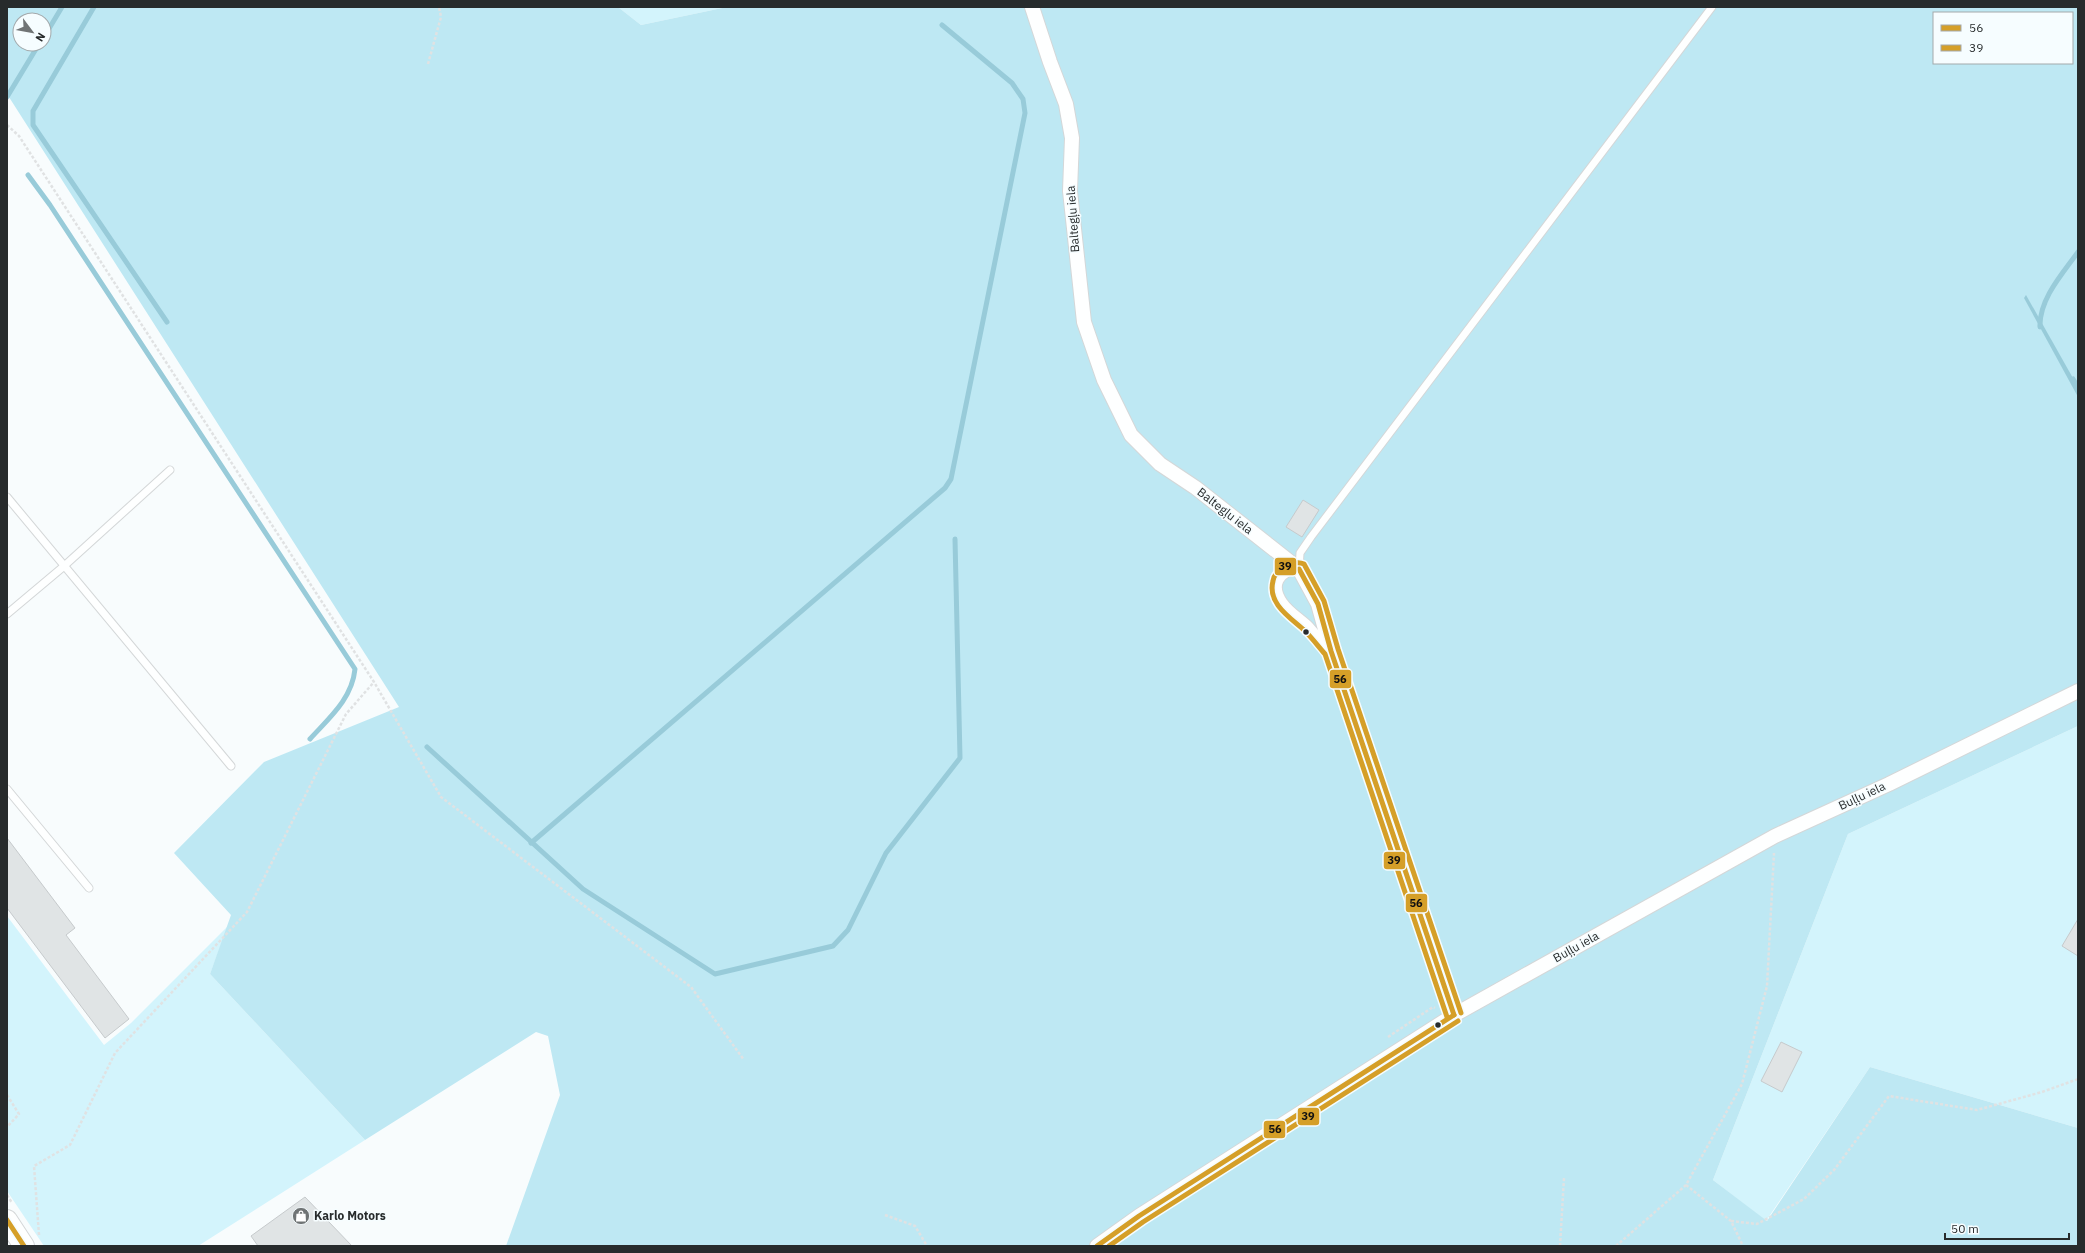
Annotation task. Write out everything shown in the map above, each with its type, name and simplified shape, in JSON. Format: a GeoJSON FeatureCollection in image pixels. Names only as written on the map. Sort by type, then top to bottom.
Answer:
{"type":"FeatureCollection","features":[{"type":"Feature","properties":{"kind":"main road"},"geometry":{"type":"LineString","coordinates":[[7,1220],[32,1242]]}},
{"type":"Feature","properties":{"kind":"street","name":"Baltegļu iela"},"geometry":{"type":"LineString","coordinates":[[1032,7],[1050,62],[1066,104],[1072,138],[1070,191],[1084,322],[1104,380],[1131,435],[1160,464],[1196,488],[1299,569],[1318,604],[1331,651],[1454,1015]]}},
{"type":"Feature","properties":{"kind":"street","name":"Buļļu iela"},"geometry":{"type":"LineString","coordinates":[[1097,1246],[1139,1216],[1454,1015],[1775,836],[1889,784],[2078,691]]}},
{"type":"Feature","properties":{"kind":"lane"},"geometry":{"type":"LineString","coordinates":[[1331,651],[1310,626],[1284,602],[1278,586],[1281,578],[1287,571],[1299,569],[1300,553],[1311,537],[1712,7]]}},
{"type":"Feature","properties":{"kind":"lane"},"geometry":{"type":"LineString","coordinates":[[7,614],[170,470]]}},
{"type":"Feature","properties":{"kind":"lane"},"geometry":{"type":"LineString","coordinates":[[7,497],[231,766]]}},
{"type":"Feature","properties":{"kind":"lane"},"geometry":{"type":"LineString","coordinates":[[7,789],[89,888]]}},
{"type":"Feature","properties":{"kind":"path"},"geometry":{"type":"LineString","coordinates":[[428,64],[441,17],[439,7]]}},
{"type":"Feature","properties":{"kind":"path"},"geometry":{"type":"LineString","coordinates":[[7,125],[23,143],[374,682],[441,797],[691,987],[744,1060]]}},
{"type":"Feature","properties":{"kind":"path"},"geometry":{"type":"LineString","coordinates":[[32,1242],[34,1166],[70,1145],[115,1053],[247,912],[346,714],[374,682]]}},
{"type":"Feature","properties":{"kind":"path"},"geometry":{"type":"LineString","coordinates":[[1616,1246],[1686,1185],[1742,1084],[1767,986],[1775,836]]}},
{"type":"Feature","properties":{"kind":"path"},"geometry":{"type":"LineString","coordinates":[[1731,1221],[1757,1224],[1804,1199],[1834,1170],[1889,1096],[1977,1110],[2042,1092],[2078,1079]]}},
{"type":"Feature","properties":{"kind":"path"},"geometry":{"type":"LineString","coordinates":[[7,1095],[19,1114],[7,1127]]}},
{"type":"Feature","properties":{"kind":"path"},"geometry":{"type":"LineString","coordinates":[[1560,1246],[1564,1178]]}},
{"type":"Feature","properties":{"kind":"path"},"geometry":{"type":"LineString","coordinates":[[1686,1185],[1731,1221],[1743,1246]]}},
{"type":"Feature","properties":{"kind":"path"},"geometry":{"type":"LineString","coordinates":[[885,1215],[915,1226],[927,1246]]}},
{"type":"Feature","properties":{"kind":"shaded area"},"geometry":{"type":"Polygon","coordinates":[[[7,7],[618,7],[641,25],[727,7],[2078,7],[2078,726],[1848,834],[1713,1180],[1767,1221],[1870,1067],[2078,1128],[2078,1246],[506,1246],[560,1095],[548,1036],[536,1032],[365,1140],[210,974],[231,915],[174,853],[264,762],[399,707],[7,94],[7,7]]]}},
{"type":"Feature","properties":{"kind":"shaded area"},"geometry":{"type":"Polygon","coordinates":[[[618,7],[727,7],[641,25],[618,7]]]}},
{"type":"Feature","properties":{"kind":"shaded area"},"geometry":{"type":"Polygon","coordinates":[[[2026,295],[2078,387],[2078,397],[2024,298],[2026,295]]]}},
{"type":"Feature","properties":{"kind":"shaded area"},"geometry":{"type":"Polygon","coordinates":[[[2078,726],[2078,1128],[1870,1067],[1766,1221],[1713,1180],[1848,834],[2078,726]]]}},
{"type":"Feature","properties":{"kind":"shaded area"},"geometry":{"type":"Polygon","coordinates":[[[7,916],[104,1045],[131,1023],[228,926],[210,974],[365,1140],[198,1246],[44,1246],[7,1191],[7,916]]]}},
{"type":"Feature","properties":{"kind":"building"},"geometry":{"type":"Polygon","coordinates":[[[1303,500],[1319,510],[1302,537],[1286,527],[1303,500]]]}},
{"type":"Feature","properties":{"kind":"building"},"geometry":{"type":"Polygon","coordinates":[[[7,838],[75,928],[66,935],[129,1019],[105,1038],[7,908],[7,838]]]}},
{"type":"Feature","properties":{"kind":"building"},"geometry":{"type":"Polygon","coordinates":[[[2078,919],[2078,956],[2062,946],[2078,919]]]}},
{"type":"Feature","properties":{"kind":"building"},"geometry":{"type":"Polygon","coordinates":[[[1781,1042],[1802,1052],[1782,1092],[1761,1081],[1781,1042]]]}},
{"type":"Feature","properties":{"kind":"building","name":"Karlo Motors"},"geometry":{"type":"Polygon","coordinates":[[[305,1197],[352,1246],[258,1246],[251,1236],[305,1197]]]}},
{"type":"Feature","properties":{"kind":"waterway"},"geometry":{"type":"LineString","coordinates":[[52,24],[62,7]]}},
{"type":"Feature","properties":{"kind":"waterway"},"geometry":{"type":"LineString","coordinates":[[94,7],[33,111],[33,125],[167,322]]}},
{"type":"Feature","properties":{"kind":"waterway"},"geometry":{"type":"LineString","coordinates":[[531,843],[945,488],[951,479],[1025,113],[1023,99],[1012,83],[942,25]]}},
{"type":"Feature","properties":{"kind":"waterway"},"geometry":{"type":"LineString","coordinates":[[7,97],[34,52]]}},
{"type":"Feature","properties":{"kind":"waterway"},"geometry":{"type":"LineString","coordinates":[[28,175],[50,205],[355,669],[353,680],[344,699],[332,716],[310,739]]}},
{"type":"Feature","properties":{"kind":"waterway"},"geometry":{"type":"LineString","coordinates":[[2040,327],[2043,306],[2053,287],[2078,252]]}},
{"type":"Feature","properties":{"kind":"waterway"},"geometry":{"type":"LineString","coordinates":[[2073,379],[2078,387]]}},
{"type":"Feature","properties":{"kind":"waterway"},"geometry":{"type":"LineString","coordinates":[[427,747],[583,889],[715,974],[833,946],[848,930],[886,853],[960,758],[955,539]]}},
{"type":"Feature","properties":{"kind":"transit line","name":"39"},"geometry":{"type":"LineString","coordinates":[[1447,1017],[1325,654],[1305,631],[1287,616],[1277,604],[1274,597],[1272,589],[1275,576],[1278,572],[1290,564],[1304,564],[1324,601],[1338,649],[1461,1013]]}},
{"type":"Feature","properties":{"kind":"transit line","name":"56"},"geometry":{"type":"LineString","coordinates":[[1299,569],[1318,604],[1331,651],[1454,1015]]}},
{"type":"Feature","properties":{"kind":"transit line","name":"56"},"geometry":{"type":"LineString","coordinates":[[1097,1246],[1139,1216],[1454,1015]]}},
{"type":"Feature","properties":{"kind":"transit line","name":"39"},"geometry":{"type":"LineString","coordinates":[[1109,1246],[1143,1222],[1458,1021]]}},
{"type":"Feature","properties":{"kind":"transit line","name":"56"},"geometry":{"type":"LineString","coordinates":[[7,1220],[24,1246]]}},
{"type":"Feature","properties":{"kind":"place","name":"Karlo Motors"},"geometry":{"type":"Point","coordinates":[301,1216]}}]}
